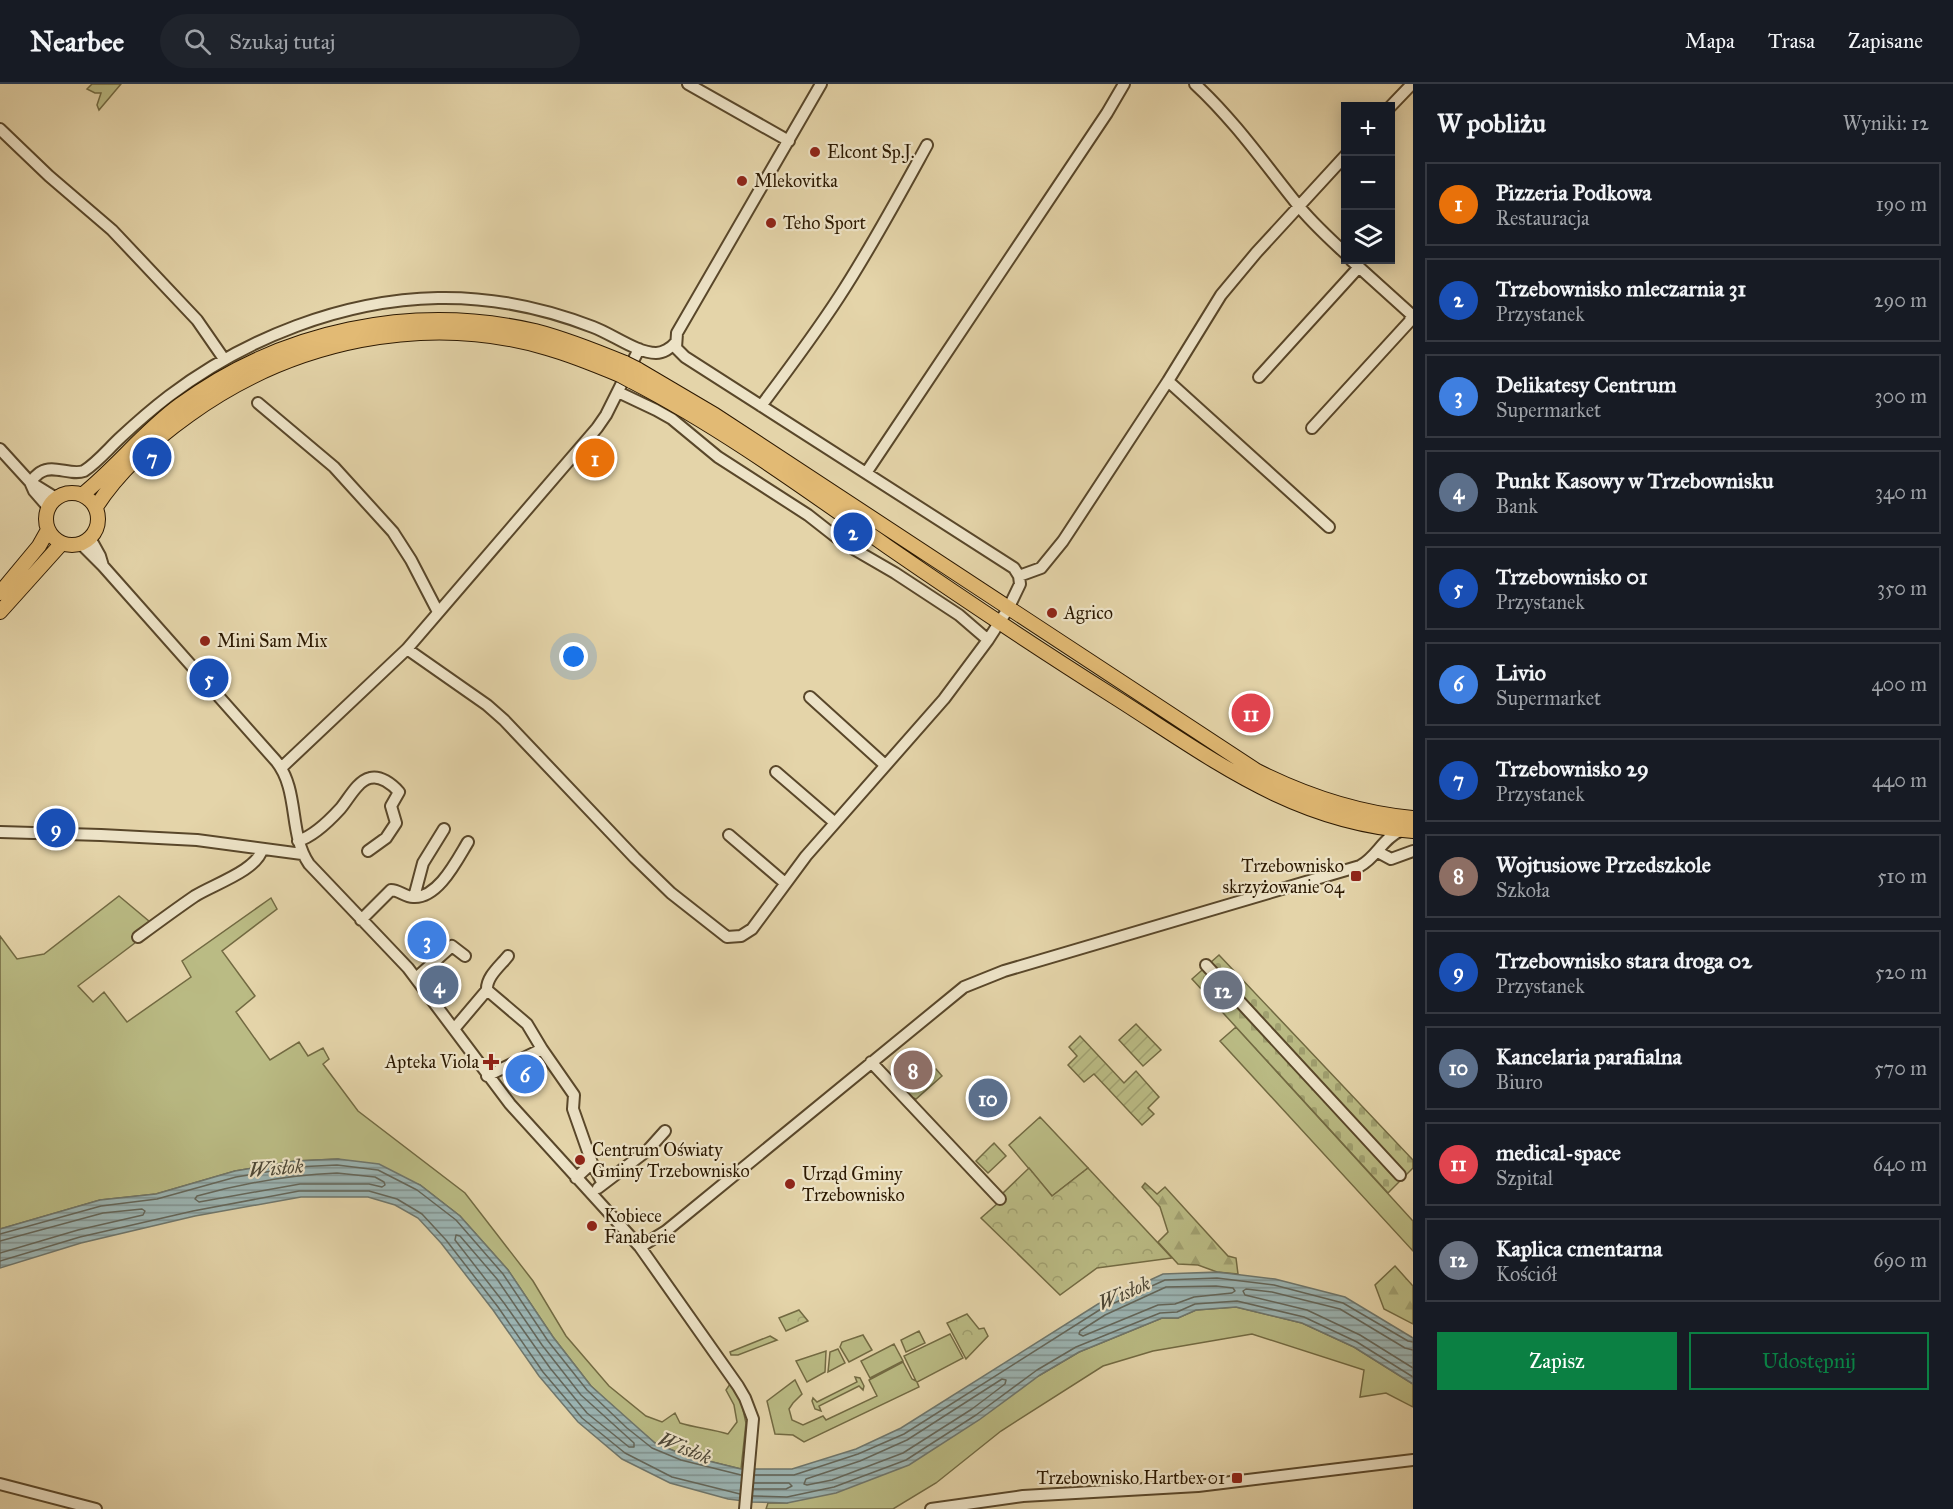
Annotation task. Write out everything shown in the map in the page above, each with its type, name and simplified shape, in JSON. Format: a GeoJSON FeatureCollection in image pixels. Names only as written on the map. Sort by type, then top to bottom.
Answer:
{"type":"FeatureCollection","features":[{"type":"Feature","properties":{"kind":"main road"},"geometry":{"type":"LineString","coordinates":[[82,495],[139,439],[201,391],[261,357],[294,344],[355,327],[413,321],[479,322],[536,332],[563,339],[725,421],[1257,771],[1319,799],[1352,809],[1413,818]]}},
{"type":"Feature","properties":{"kind":"main road"},"geometry":{"type":"LineString","coordinates":[[96,507],[82,495],[69,493],[52,503],[46,523],[48,530],[56,540],[68,545],[86,541],[98,524],[96,507],[109,489],[174,425],[213,398],[287,360],[335,345],[381,336],[415,333],[480,336],[546,347],[628,372],[1000,621],[1258,787],[1326,816],[1406,831]]}},
{"type":"Feature","properties":{"kind":"main road"},"geometry":{"type":"LineString","coordinates":[[0,593],[37,549],[48,530]]}},
{"type":"Feature","properties":{"kind":"main road"},"geometry":{"type":"LineString","coordinates":[[0,612],[62,543]]}},
{"type":"Feature","properties":{"kind":"street"},"geometry":{"type":"LineString","coordinates":[[688,84],[789,141]]}},
{"type":"Feature","properties":{"kind":"street"},"geometry":{"type":"LineString","coordinates":[[30,482],[41,472],[47,470],[75,473],[84,471],[169,396],[224,359],[274,335],[332,314],[382,303],[439,298],[477,299],[514,304],[553,313],[613,335],[639,349],[657,354],[670,349],[675,343],[677,333],[821,84]]}},
{"type":"Feature","properties":{"kind":"street"},"geometry":{"type":"LineString","coordinates":[[866,473],[1107,113],[1124,84]]}},
{"type":"Feature","properties":{"kind":"street"},"geometry":{"type":"LineString","coordinates":[[1195,84],[1215,102],[1241,132],[1298,206],[1341,249]]}},
{"type":"Feature","properties":{"kind":"street"},"geometry":{"type":"LineString","coordinates":[[1395,102],[1412,84]]}},
{"type":"Feature","properties":{"kind":"street"},"geometry":{"type":"LineString","coordinates":[[0,129],[49,176],[112,230],[197,320],[224,359]]}},
{"type":"Feature","properties":{"kind":"street"},"geometry":{"type":"LineString","coordinates":[[761,406],[803,351],[839,297],[873,242],[927,145]]}},
{"type":"Feature","properties":{"kind":"street"},"geometry":{"type":"LineString","coordinates":[[1019,576],[1041,568],[1063,541],[1168,381],[1221,295],[1298,206],[1345,156]]}},
{"type":"Feature","properties":{"kind":"street"},"geometry":{"type":"LineString","coordinates":[[1259,377],[1354,264]]}},
{"type":"Feature","properties":{"kind":"street"},"geometry":{"type":"LineString","coordinates":[[1312,428],[1410,321],[1412,315],[1356,264]]}},
{"type":"Feature","properties":{"kind":"street"},"geometry":{"type":"LineString","coordinates":[[406,649],[487,705],[504,720],[671,894],[727,937],[741,936],[763,918],[785,883],[834,822],[944,699],[1008,609],[1020,584],[1019,576],[1014,568],[684,357],[678,351],[675,343]]}},
{"type":"Feature","properties":{"kind":"street"},"geometry":{"type":"LineString","coordinates":[[282,768],[406,649],[597,429],[618,393],[639,349]]}},
{"type":"Feature","properties":{"kind":"street"},"geometry":{"type":"LineString","coordinates":[[1168,381],[1329,527]]}},
{"type":"Feature","properties":{"kind":"street"},"geometry":{"type":"LineString","coordinates":[[618,393],[672,419],[718,457],[808,515],[845,544],[895,573],[959,615],[988,640]]}},
{"type":"Feature","properties":{"kind":"street"},"geometry":{"type":"LineString","coordinates":[[258,403],[334,467],[393,532],[411,560],[438,612]]}},
{"type":"Feature","properties":{"kind":"street"},"geometry":{"type":"LineString","coordinates":[[0,449],[52,503]]}},
{"type":"Feature","properties":{"kind":"street"},"geometry":{"type":"LineString","coordinates":[[86,541],[103,566],[282,768],[289,785],[302,854],[319,877],[416,978],[510,1104],[640,1247],[745,1398],[753,1419],[746,1509]]}},
{"type":"Feature","properties":{"kind":"street"},"geometry":{"type":"LineString","coordinates":[[810,697],[885,765]]}},
{"type":"Feature","properties":{"kind":"street"},"geometry":{"type":"LineString","coordinates":[[776,772],[834,822]]}},
{"type":"Feature","properties":{"kind":"street"},"geometry":{"type":"LineString","coordinates":[[298,841],[306,838],[334,815],[366,779],[376,777],[399,792],[391,806],[396,823],[386,838],[368,851]]}},
{"type":"Feature","properties":{"kind":"street"},"geometry":{"type":"LineString","coordinates":[[1380,848],[1385,821],[1394,817]]}},
{"type":"Feature","properties":{"kind":"street"},"geometry":{"type":"LineString","coordinates":[[414,897],[423,863],[444,829]]}},
{"type":"Feature","properties":{"kind":"street"},"geometry":{"type":"LineString","coordinates":[[640,1247],[666,1231],[958,991],[973,982],[1342,872],[1366,863],[1380,848],[1406,831]]}},
{"type":"Feature","properties":{"kind":"street"},"geometry":{"type":"LineString","coordinates":[[0,832],[197,840],[302,854]]}},
{"type":"Feature","properties":{"kind":"street"},"geometry":{"type":"LineString","coordinates":[[729,835],[785,883]]}},
{"type":"Feature","properties":{"kind":"street"},"geometry":{"type":"LineString","coordinates":[[362,920],[391,890],[414,897],[429,894],[468,842]]}},
{"type":"Feature","properties":{"kind":"street"},"geometry":{"type":"LineString","coordinates":[[1380,848],[1391,858],[1413,850]]}},
{"type":"Feature","properties":{"kind":"street"},"geometry":{"type":"LineString","coordinates":[[138,937],[197,894],[242,871],[258,858],[262,849]]}},
{"type":"Feature","properties":{"kind":"street"},"geometry":{"type":"LineString","coordinates":[[416,978],[452,946],[465,956]]}},
{"type":"Feature","properties":{"kind":"street"},"geometry":{"type":"LineString","coordinates":[[508,956],[486,985],[487,990],[527,1024],[573,1095],[573,1109],[592,1163],[603,1184]]}},
{"type":"Feature","properties":{"kind":"street"},"geometry":{"type":"LineString","coordinates":[[1206,965],[1400,1175]]}},
{"type":"Feature","properties":{"kind":"street"},"geometry":{"type":"LineString","coordinates":[[454,1029],[487,990]]}},
{"type":"Feature","properties":{"kind":"street"},"geometry":{"type":"LineString","coordinates":[[488,1076],[542,1049]]}},
{"type":"Feature","properties":{"kind":"street"},"geometry":{"type":"LineString","coordinates":[[871,1062],[1000,1199]]}},
{"type":"Feature","properties":{"kind":"street"},"geometry":{"type":"LineString","coordinates":[[591,1194],[648,1150],[665,1131]]}},
{"type":"Feature","properties":{"kind":"street"},"geometry":{"type":"LineString","coordinates":[[576,1178],[592,1163]]}},
{"type":"Feature","properties":{"kind":"street"},"geometry":{"type":"LineString","coordinates":[[931,1509],[1023,1496],[1198,1486],[1413,1460]]}},
{"type":"Feature","properties":{"kind":"street"},"geometry":{"type":"LineString","coordinates":[[0,1484],[96,1509]]}},
{"type":"Feature","properties":{"kind":"green space"},"geometry":{"type":"Polygon","coordinates":[[[92,84],[121,84],[99,110],[97,105],[101,93],[87,89],[92,84]]]}},
{"type":"Feature","properties":{"kind":"green space"},"geometry":{"type":"Polygon","coordinates":[[[119,896],[156,927],[78,986],[93,1002],[104,992],[127,1022],[191,977],[182,961],[271,898],[277,909],[222,951],[255,996],[236,1012],[270,1060],[299,1042],[308,1056],[323,1048],[329,1059],[323,1064],[358,1111],[465,1193],[533,1281],[566,1336],[609,1386],[646,1416],[662,1422],[675,1413],[680,1423],[728,1434],[737,1422],[734,1405],[726,1390],[730,1384],[741,1401],[746,1423],[741,1469],[684,1455],[655,1443],[631,1423],[591,1386],[553,1337],[508,1270],[460,1216],[420,1185],[338,1159],[295,1161],[235,1171],[156,1194],[100,1200],[0,1229],[0,936],[17,959],[44,954],[119,896]]]}},
{"type":"Feature","properties":{"kind":"green space"},"geometry":{"type":"Polygon","coordinates":[[[1219,955],[1413,1160],[1413,1168],[1388,1193],[1192,979],[1219,955]]]}},
{"type":"Feature","properties":{"kind":"green space"},"geometry":{"type":"Polygon","coordinates":[[[1136,1024],[1161,1050],[1143,1066],[1119,1040],[1136,1024]]]}},
{"type":"Feature","properties":{"kind":"green space"},"geometry":{"type":"Polygon","coordinates":[[[1236,1027],[1413,1221],[1413,1251],[1220,1041],[1236,1027]]]}},
{"type":"Feature","properties":{"kind":"green space"},"geometry":{"type":"Polygon","coordinates":[[[1080,1036],[1124,1083],[1136,1071],[1159,1097],[1148,1108],[1154,1114],[1142,1125],[1094,1074],[1084,1082],[1068,1065],[1077,1056],[1069,1047],[1080,1036]]]}},
{"type":"Feature","properties":{"kind":"green space"},"geometry":{"type":"Polygon","coordinates":[[[936,1069],[942,1076],[916,1099],[905,1093],[936,1069]]]}},
{"type":"Feature","properties":{"kind":"green space"},"geometry":{"type":"Polygon","coordinates":[[[1040,1117],[1088,1168],[1052,1196],[1009,1145],[1040,1117]]]}},
{"type":"Feature","properties":{"kind":"green space"},"geometry":{"type":"Polygon","coordinates":[[[994,1143],[1006,1156],[988,1173],[976,1161],[994,1143]]]}},
{"type":"Feature","properties":{"kind":"green space"},"geometry":{"type":"Polygon","coordinates":[[[1029,1168],[1052,1196],[1088,1168],[1172,1258],[1097,1268],[1060,1295],[981,1218],[998,1203],[1000,1196],[1029,1168]]]}},
{"type":"Feature","properties":{"kind":"green space"},"geometry":{"type":"Polygon","coordinates":[[[1145,1183],[1157,1194],[1165,1187],[1228,1256],[1236,1258],[1238,1274],[1217,1272],[1198,1265],[1178,1264],[1158,1242],[1168,1232],[1160,1207],[1142,1187],[1145,1183]]]}},
{"type":"Feature","properties":{"kind":"green space"},"geometry":{"type":"Polygon","coordinates":[[[1395,1266],[1413,1286],[1413,1324],[1384,1309],[1375,1285],[1395,1266]]]}},
{"type":"Feature","properties":{"kind":"green space"},"geometry":{"type":"Polygon","coordinates":[[[1236,1307],[1302,1323],[1354,1347],[1413,1384],[1413,1407],[1386,1393],[1360,1397],[1364,1370],[1252,1334],[1153,1351],[1103,1366],[1001,1431],[936,1483],[893,1509],[766,1509],[768,1503],[787,1503],[1040,1375],[1079,1352],[1162,1318],[1178,1318],[1196,1310],[1236,1307]]]}},
{"type":"Feature","properties":{"kind":"green space"},"geometry":{"type":"Polygon","coordinates":[[[799,1310],[808,1321],[786,1331],[779,1318],[799,1310]]]}},
{"type":"Feature","properties":{"kind":"green space"},"geometry":{"type":"Polygon","coordinates":[[[967,1314],[979,1329],[984,1328],[988,1336],[966,1359],[947,1323],[967,1314]]]}},
{"type":"Feature","properties":{"kind":"green space"},"geometry":{"type":"Polygon","coordinates":[[[919,1331],[925,1343],[906,1352],[901,1340],[919,1331]]]}},
{"type":"Feature","properties":{"kind":"green space"},"geometry":{"type":"Polygon","coordinates":[[[950,1334],[963,1358],[917,1382],[919,1387],[804,1442],[793,1435],[775,1434],[767,1401],[795,1380],[802,1394],[789,1409],[792,1420],[803,1425],[823,1416],[826,1420],[877,1396],[869,1380],[903,1362],[912,1379],[916,1381],[904,1356],[950,1334]]]}},
{"type":"Feature","properties":{"kind":"green space"},"geometry":{"type":"Polygon","coordinates":[[[863,1335],[872,1350],[849,1362],[840,1347],[842,1342],[863,1335]]]}},
{"type":"Feature","properties":{"kind":"green space"},"geometry":{"type":"Polygon","coordinates":[[[770,1336],[777,1340],[738,1355],[731,1355],[730,1352],[770,1336]]]}},
{"type":"Feature","properties":{"kind":"green space"},"geometry":{"type":"Polygon","coordinates":[[[894,1344],[903,1361],[870,1378],[861,1361],[894,1344]]]}},
{"type":"Feature","properties":{"kind":"green space"},"geometry":{"type":"Polygon","coordinates":[[[838,1349],[845,1363],[828,1372],[830,1352],[838,1349]]]}},
{"type":"Feature","properties":{"kind":"green space"},"geometry":{"type":"Polygon","coordinates":[[[826,1351],[825,1372],[807,1382],[796,1361],[826,1351]]]}},
{"type":"Feature","properties":{"kind":"green space"},"geometry":{"type":"Polygon","coordinates":[[[855,1377],[860,1378],[864,1386],[863,1390],[859,1386],[819,1406],[821,1411],[815,1409],[813,1398],[817,1402],[857,1382],[855,1377]]]}},
{"type":"Feature","properties":{"kind":"water","name":"Wisłok"},"geometry":{"type":"Polygon","coordinates":[[[338,1159],[379,1164],[420,1185],[460,1216],[508,1270],[553,1337],[591,1386],[655,1443],[684,1455],[741,1469],[792,1469],[856,1449],[901,1428],[1098,1304],[1163,1274],[1217,1272],[1275,1279],[1345,1297],[1413,1338],[1413,1384],[1354,1347],[1302,1323],[1236,1307],[1196,1310],[1178,1318],[1162,1318],[1079,1352],[1040,1375],[979,1420],[909,1465],[836,1493],[787,1503],[752,1502],[728,1499],[670,1483],[622,1459],[578,1422],[539,1376],[493,1310],[441,1243],[418,1218],[395,1205],[368,1197],[301,1197],[195,1216],[81,1243],[0,1268],[0,1229],[100,1200],[156,1194],[235,1171],[295,1161],[338,1159]]]}},
{"type":"Feature","properties":{"kind":"place","name":"Elcont Sp.J."},"geometry":{"type":"Point","coordinates":[815,152]}},
{"type":"Feature","properties":{"kind":"place","name":"Mlekovitka"},"geometry":{"type":"Point","coordinates":[742,181]}},
{"type":"Feature","properties":{"kind":"place","name":"Teho Sport"},"geometry":{"type":"Point","coordinates":[771,223]}},
{"type":"Feature","properties":{"kind":"place","name":"Trzebownisko 29"},"geometry":{"type":"Point","coordinates":[152,457]}},
{"type":"Feature","properties":{"kind":"place","name":"Pizzeria Podkowa"},"geometry":{"type":"Point","coordinates":[595,458]}},
{"type":"Feature","properties":{"kind":"place","name":"Trzebownisko mleczarnia 31"},"geometry":{"type":"Point","coordinates":[853,532]}},
{"type":"Feature","properties":{"kind":"place","name":"Agrico"},"geometry":{"type":"Point","coordinates":[1052,613]}},
{"type":"Feature","properties":{"kind":"place","name":"Mini Sam Mix"},"geometry":{"type":"Point","coordinates":[205,641]}},
{"type":"Feature","properties":{"kind":"place","name":"Trzebownisko 01"},"geometry":{"type":"Point","coordinates":[209,678]}},
{"type":"Feature","properties":{"kind":"place","name":"medical-space"},"geometry":{"type":"Point","coordinates":[1251,713]}},
{"type":"Feature","properties":{"kind":"place","name":"Trzebownisko stara droga 02"},"geometry":{"type":"Point","coordinates":[56,828]}},
{"type":"Feature","properties":{"kind":"place","name":"Trzebownisko skrzyżowanie 04"},"geometry":{"type":"Point","coordinates":[1356,876]}},
{"type":"Feature","properties":{"kind":"place","name":"Delikatesy Centrum"},"geometry":{"type":"Point","coordinates":[427,940]}},
{"type":"Feature","properties":{"kind":"place","name":"Punkt Kasowy w Trzebownisku"},"geometry":{"type":"Point","coordinates":[439,985]}},
{"type":"Feature","properties":{"kind":"place","name":"Kaplica cmentarna"},"geometry":{"type":"Point","coordinates":[1223,990]}},
{"type":"Feature","properties":{"kind":"place","name":"Apteka Viola"},"geometry":{"type":"Point","coordinates":[491,1062]}},
{"type":"Feature","properties":{"kind":"place","name":"Wojtusiowe Przedszkole"},"geometry":{"type":"Point","coordinates":[913,1070]}},
{"type":"Feature","properties":{"kind":"place","name":"Livio"},"geometry":{"type":"Point","coordinates":[525,1074]}},
{"type":"Feature","properties":{"kind":"place","name":"Kancelaria parafialna"},"geometry":{"type":"Point","coordinates":[988,1098]}},
{"type":"Feature","properties":{"kind":"place","name":"Centrum Oświaty Gminy Trzebownisko"},"geometry":{"type":"Point","coordinates":[580,1160]}},
{"type":"Feature","properties":{"kind":"place","name":"Urząd Gminy Trzebownisko"},"geometry":{"type":"Point","coordinates":[790,1184]}},
{"type":"Feature","properties":{"kind":"place","name":"Kobiece Fanaberie"},"geometry":{"type":"Point","coordinates":[592,1226]}},
{"type":"Feature","properties":{"kind":"place","name":"Trzebownisko Hartbex 01"},"geometry":{"type":"Point","coordinates":[1237,1478]}}]}
